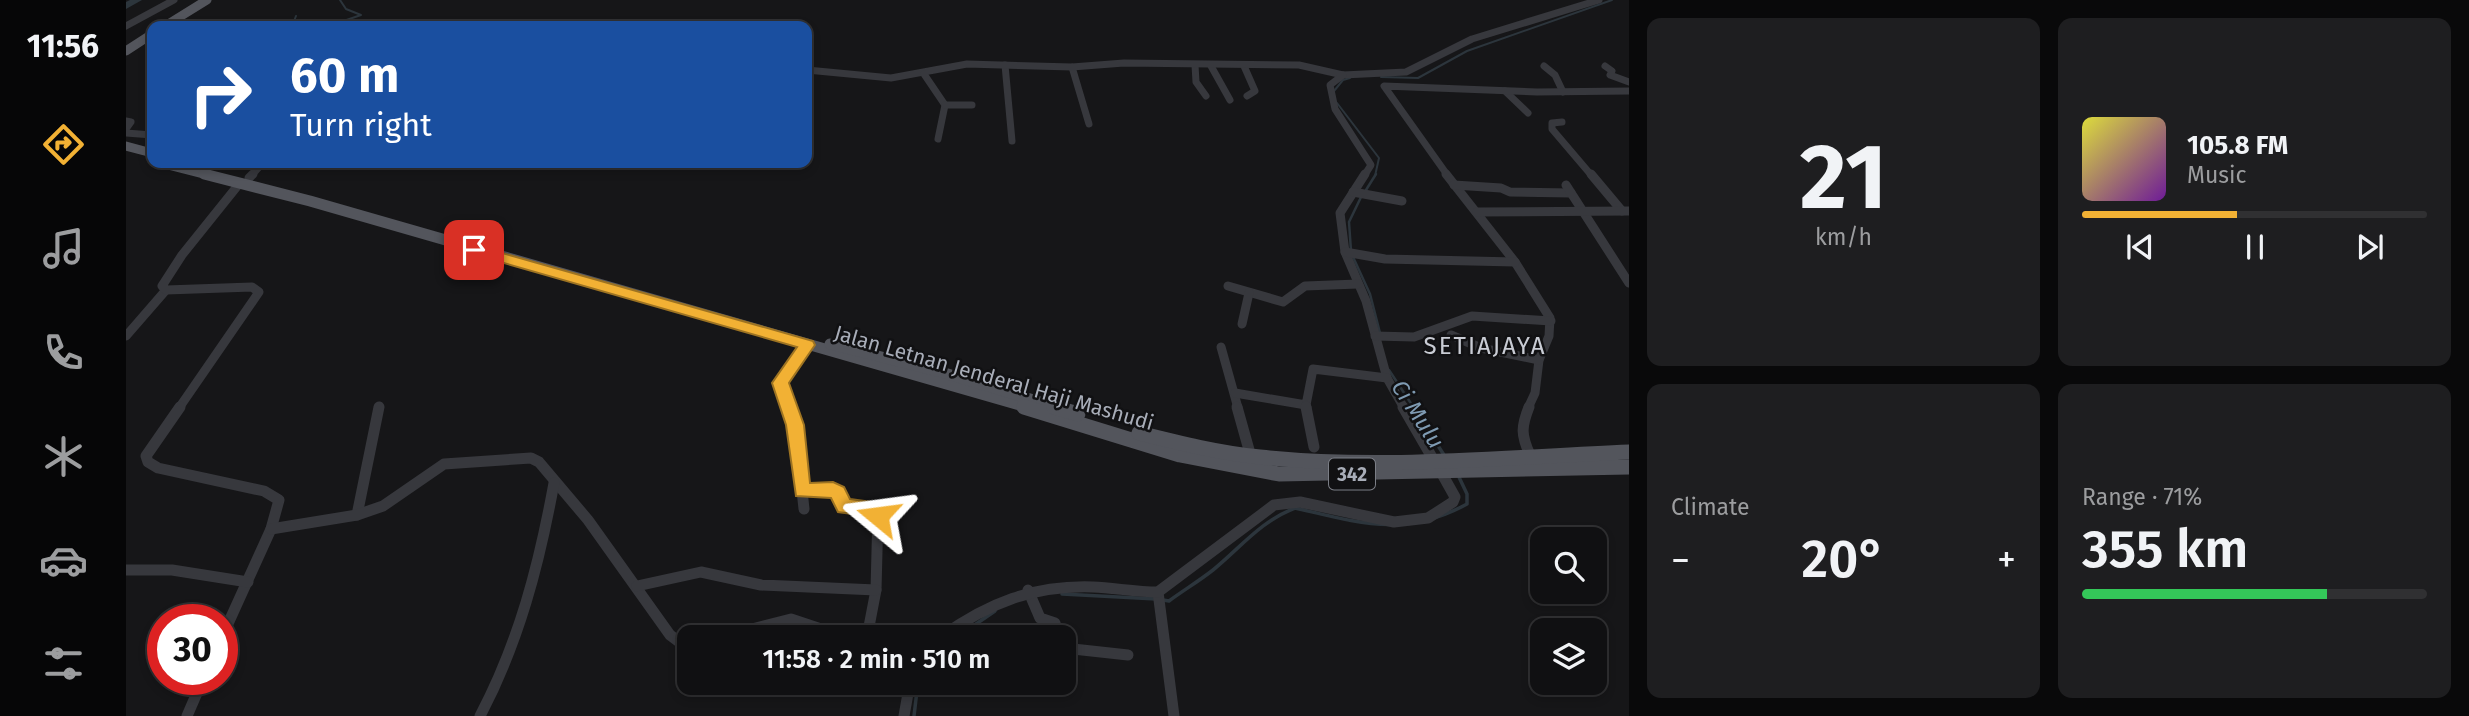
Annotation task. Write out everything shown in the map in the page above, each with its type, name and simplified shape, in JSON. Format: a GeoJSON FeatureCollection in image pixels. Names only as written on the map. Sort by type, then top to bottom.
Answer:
{"type":"FeatureCollection","features":[{"type":"Feature","properties":{"kind":"main road"},"geometry":{"type":"LineString","coordinates":[[173,21],[207,0]]}},
{"type":"Feature","properties":{"kind":"main road"},"geometry":{"type":"LineString","coordinates":[[127,49],[147,37]]}},
{"type":"Feature","properties":{"kind":"main road"},"geometry":{"type":"LineString","coordinates":[[126,146],[147,152]]}},
{"type":"Feature","properties":{"kind":"main road"},"geometry":{"type":"LineString","coordinates":[[126,154],[147,160]]}},
{"type":"Feature","properties":{"kind":"main road","name":"Jalan Letnan Jenderal Haji Mashudi"},"geometry":{"type":"LineString","coordinates":[[193,168],[314,198],[833,349],[1116,434],[1180,456],[1221,465],[1279,474],[1376,467],[1439,466],[1465,472],[1629,467]]}},
{"type":"Feature","properties":{"kind":"main road","name":"Jalan Letnan Jenderal Haji Mashudi"},"geometry":{"type":"LineString","coordinates":[[205,168],[244,181]]}},
{"type":"Feature","properties":{"kind":"main road","name":"Jalan Letnan Jenderal Haji Mashudi"},"geometry":{"type":"LineString","coordinates":[[314,198],[807,345],[942,372],[1180,445],[1251,457],[1376,467]]}},
{"type":"Feature","properties":{"kind":"main road","name":"Jalan Letnan Jenderal Haji Mashudi"},"geometry":{"type":"LineString","coordinates":[[1439,466],[1454,458],[1629,452]]}},
{"type":"Feature","properties":{"kind":"street"},"geometry":{"type":"LineString","coordinates":[[126,26],[174,0]]}},
{"type":"Feature","properties":{"kind":"street"},"geometry":{"type":"LineString","coordinates":[[1530,455],[1520,431],[1535,393],[1539,360],[1551,321],[1515,262],[1454,185],[1384,86],[1415,80],[1472,39],[1599,0]]}},
{"type":"Feature","properties":{"kind":"street"},"geometry":{"type":"LineString","coordinates":[[812,71],[880,78],[924,74],[961,65],[1299,65],[1343,75],[1506,91],[1629,91]]}},
{"type":"Feature","properties":{"kind":"street"},"geometry":{"type":"LineString","coordinates":[[1005,65],[1012,141]]}},
{"type":"Feature","properties":{"kind":"street"},"geometry":{"type":"LineString","coordinates":[[1195,65],[1196,82],[1206,96]]}},
{"type":"Feature","properties":{"kind":"street"},"geometry":{"type":"LineString","coordinates":[[1211,66],[1219,85],[1230,100]]}},
{"type":"Feature","properties":{"kind":"street"},"geometry":{"type":"LineString","coordinates":[[1244,66],[1255,91],[1248,96]]}},
{"type":"Feature","properties":{"kind":"street"},"geometry":{"type":"LineString","coordinates":[[1544,66],[1555,75],[1563,92]]}},
{"type":"Feature","properties":{"kind":"street"},"geometry":{"type":"LineString","coordinates":[[1605,66],[1612,71],[1610,75],[1614,78],[1629,82]]}},
{"type":"Feature","properties":{"kind":"street"},"geometry":{"type":"LineString","coordinates":[[1072,67],[1089,124]]}},
{"type":"Feature","properties":{"kind":"street"},"geometry":{"type":"LineString","coordinates":[[924,74],[945,105],[938,139]]}},
{"type":"Feature","properties":{"kind":"street"},"geometry":{"type":"LineString","coordinates":[[957,625],[972,614],[1010,595],[1029,591],[1094,587],[1158,592],[1274,505],[1300,502],[1394,522],[1428,518],[1454,502],[1455,497],[1439,466],[1387,378],[1380,337],[1356,281],[1347,252],[1340,212],[1360,195],[1371,165],[1335,109],[1330,85],[1343,75]]}},
{"type":"Feature","properties":{"kind":"street"},"geometry":{"type":"LineString","coordinates":[[1506,91],[1528,113]]}},
{"type":"Feature","properties":{"kind":"street"},"geometry":{"type":"LineString","coordinates":[[945,105],[972,105]]}},
{"type":"Feature","properties":{"kind":"street"},"geometry":{"type":"LineString","coordinates":[[126,121],[131,124],[126,131],[147,134]]}},
{"type":"Feature","properties":{"kind":"street"},"geometry":{"type":"LineString","coordinates":[[1562,122],[1552,123],[1550,127],[1625,211]]}},
{"type":"Feature","properties":{"kind":"street"},"geometry":{"type":"LineString","coordinates":[[166,290],[162,284],[167,274],[258,168]]}},
{"type":"Feature","properties":{"kind":"street"},"geometry":{"type":"LineString","coordinates":[[1454,185],[1501,188],[1507,191],[1569,189],[1629,283]]}},
{"type":"Feature","properties":{"kind":"street"},"geometry":{"type":"LineString","coordinates":[[1507,191],[1520,210]]}},
{"type":"Feature","properties":{"kind":"street"},"geometry":{"type":"LineString","coordinates":[[1360,195],[1402,201]]}},
{"type":"Feature","properties":{"kind":"street"},"geometry":{"type":"LineString","coordinates":[[1477,212],[1625,211]]}},
{"type":"Feature","properties":{"kind":"street"},"geometry":{"type":"LineString","coordinates":[[1347,252],[1364,256],[1515,262]]}},
{"type":"Feature","properties":{"kind":"street"},"geometry":{"type":"LineString","coordinates":[[1228,286],[1283,302],[1301,287],[1356,281]]}},
{"type":"Feature","properties":{"kind":"street"},"geometry":{"type":"LineString","coordinates":[[126,336],[166,290],[248,287],[259,292],[152,443],[146,456],[148,462],[158,468],[275,495],[279,500],[271,529],[237,604]]}},
{"type":"Feature","properties":{"kind":"street"},"geometry":{"type":"LineString","coordinates":[[1242,324],[1250,293]]}},
{"type":"Feature","properties":{"kind":"street"},"geometry":{"type":"LineString","coordinates":[[1380,337],[1414,337],[1472,316],[1551,321]]}},
{"type":"Feature","properties":{"kind":"street"},"geometry":{"type":"LineString","coordinates":[[1451,335],[1481,348],[1539,360]]}},
{"type":"Feature","properties":{"kind":"street"},"geometry":{"type":"LineString","coordinates":[[804,509],[795,425],[781,383],[807,345]]}},
{"type":"Feature","properties":{"kind":"street"},"geometry":{"type":"LineString","coordinates":[[1221,347],[1251,457]]}},
{"type":"Feature","properties":{"kind":"street"},"geometry":{"type":"LineString","coordinates":[[1314,447],[1306,404],[1310,372],[1313,369],[1387,378]]}},
{"type":"Feature","properties":{"kind":"street"},"geometry":{"type":"LineString","coordinates":[[1235,393],[1306,404]]}},
{"type":"Feature","properties":{"kind":"street"},"geometry":{"type":"LineString","coordinates":[[357,515],[379,406]]}},
{"type":"Feature","properties":{"kind":"street"},"geometry":{"type":"LineString","coordinates":[[271,529],[357,515],[383,506],[439,468],[456,461],[531,458],[539,462],[588,520],[638,586],[670,635],[677,640]]}},
{"type":"Feature","properties":{"kind":"street"},"geometry":{"type":"LineString","coordinates":[[480,716],[502,676],[523,626],[543,548],[554,483]]}},
{"type":"Feature","properties":{"kind":"street"},"geometry":{"type":"LineString","coordinates":[[802,491],[833,490],[838,492],[844,506],[878,512],[876,590],[869,625]]}},
{"type":"Feature","properties":{"kind":"street"},"geometry":{"type":"LineString","coordinates":[[126,570],[190,570],[213,579],[247,582]]}},
{"type":"Feature","properties":{"kind":"street"},"geometry":{"type":"LineString","coordinates":[[638,586],[701,572],[761,585],[876,590]]}},
{"type":"Feature","properties":{"kind":"street"},"geometry":{"type":"LineString","coordinates":[[1029,591],[1040,618],[1056,625]]}},
{"type":"Feature","properties":{"kind":"street"},"geometry":{"type":"LineString","coordinates":[[1158,592],[1174,716]]}},
{"type":"Feature","properties":{"kind":"street"},"geometry":{"type":"LineString","coordinates":[[768,625],[791,619],[809,625]]}},
{"type":"Feature","properties":{"kind":"street"},"geometry":{"type":"LineString","coordinates":[[1076,649],[1128,655]]}},
{"type":"Feature","properties":{"kind":"street"},"geometry":{"type":"LineString","coordinates":[[187,716],[197,695]]}},
{"type":"Feature","properties":{"kind":"street"},"geometry":{"type":"LineString","coordinates":[[904,716],[908,695]]}},
{"type":"Feature","properties":{"kind":"waterway"},"geometry":{"type":"LineString","coordinates":[[126,6],[137,0]]}},
{"type":"Feature","properties":{"kind":"waterway"},"geometry":{"type":"LineString","coordinates":[[340,0],[346,9],[361,15],[344,21]]}},
{"type":"Feature","properties":{"kind":"waterway","name":"Ci Mulu"},"geometry":{"type":"LineString","coordinates":[[1381,77],[1418,78],[1467,51],[1612,0]]}},
{"type":"Feature","properties":{"kind":"waterway"},"geometry":{"type":"LineString","coordinates":[[294,21],[296,16]]}},
{"type":"Feature","properties":{"kind":"waterway","name":"Ci Mulu"},"geometry":{"type":"LineString","coordinates":[[1334,91],[1343,80],[1350,78]]}},
{"type":"Feature","properties":{"kind":"waterway","name":"Ci Mulu"},"geometry":{"type":"LineString","coordinates":[[1337,103],[1379,158],[1375,175]]}},
{"type":"Feature","properties":{"kind":"waterway","name":"Ci Mulu"},"geometry":{"type":"LineString","coordinates":[[1366,190],[1375,175]]}},
{"type":"Feature","properties":{"kind":"waterway","name":"Ci Mulu"},"geometry":{"type":"LineString","coordinates":[[1351,251],[1349,222],[1362,195]]}},
{"type":"Feature","properties":{"kind":"waterway","name":"Ci Mulu"},"geometry":{"type":"LineString","coordinates":[[1353,257],[1370,294],[1380,333]]}},
{"type":"Feature","properties":{"kind":"waterway","name":"Ci Mulu"},"geometry":{"type":"LineString","coordinates":[[1389,370],[1414,408]]}},
{"type":"Feature","properties":{"kind":"waterway","name":"Ci Mulu"},"geometry":{"type":"LineString","coordinates":[[1413,407],[1444,455]]}},
{"type":"Feature","properties":{"kind":"waterway","name":"Ci Mulu"},"geometry":{"type":"LineString","coordinates":[[1163,600],[1169,601],[1197,582],[1261,527],[1283,513],[1295,508],[1362,522],[1402,524],[1423,521],[1467,504],[1467,494],[1458,475]]}},
{"type":"Feature","properties":{"kind":"waterway","name":"Ci Mulu"},"geometry":{"type":"LineString","coordinates":[[1062,594],[1156,599]]}},
{"type":"Feature","properties":{"kind":"waterway","name":"Ci Mulu"},"geometry":{"type":"LineString","coordinates":[[975,625],[995,611]]}},
{"type":"Feature","properties":{"kind":"waterway","name":"Ci Mulu"},"geometry":{"type":"LineString","coordinates":[[914,716],[916,695]]}},
{"type":"Feature","properties":{"kind":"district","name":"SETIAJAYA"},"geometry":{"type":"Point","coordinates":[1485,346]}},
{"type":"Feature","properties":{"kind":"route"},"geometry":{"type":"LineString","coordinates":[[474,250],[807,345],[781,383],[795,425],[802,491],[833,490],[838,492],[844,506],[872,509],[877,511],[878,516]]}}]}
